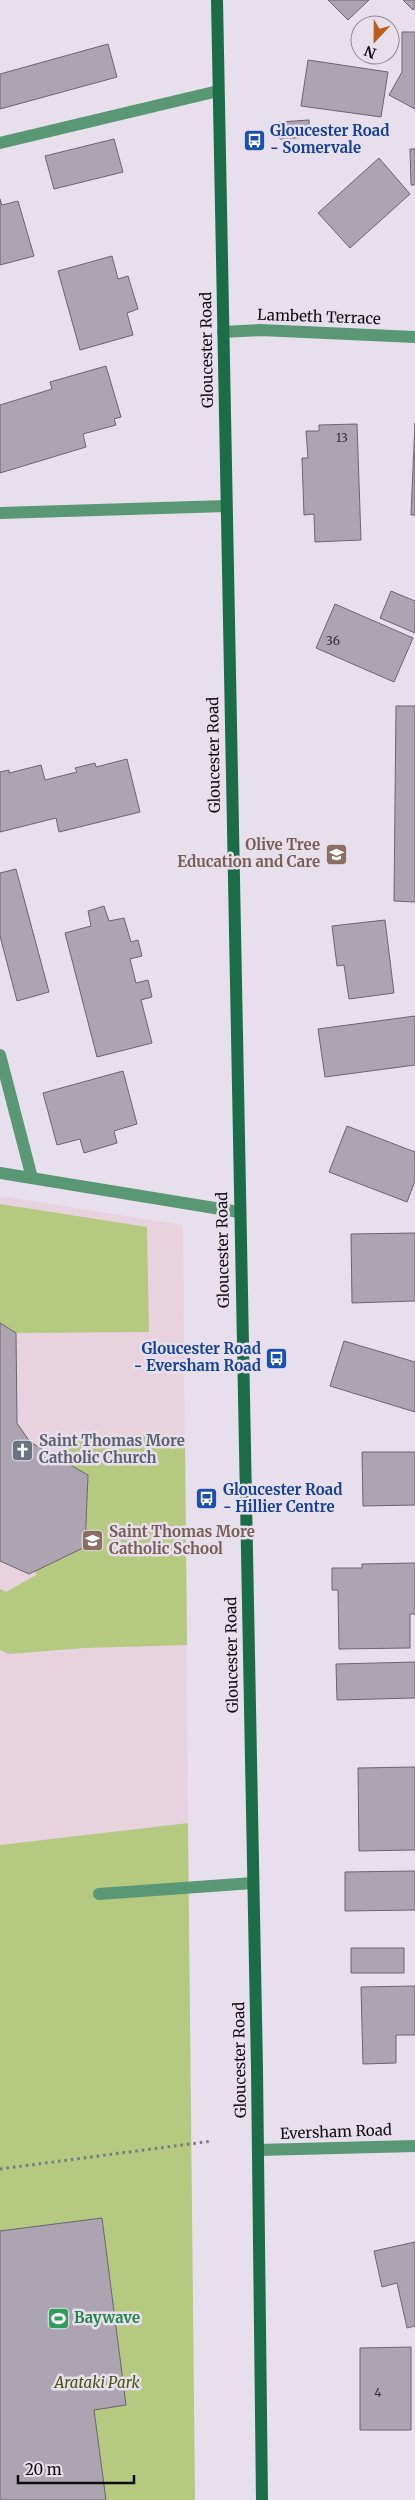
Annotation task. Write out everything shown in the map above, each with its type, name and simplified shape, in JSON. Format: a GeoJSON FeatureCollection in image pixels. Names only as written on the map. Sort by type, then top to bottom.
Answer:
{"type":"FeatureCollection","features":[{"type":"Feature","properties":{"kind":"street","name":"Gloucester Road"},"geometry":{"type":"LineString","coordinates":[[217,0],[258,2150],[262,2500]]}},
{"type":"Feature","properties":{"kind":"street"},"geometry":{"type":"LineString","coordinates":[[0,143],[218,91]]}},
{"type":"Feature","properties":{"kind":"street","name":"Lambeth Terrace"},"geometry":{"type":"LineString","coordinates":[[223,332],[260,330],[415,337]]}},
{"type":"Feature","properties":{"kind":"street"},"geometry":{"type":"LineString","coordinates":[[0,513],[226,506]]}},
{"type":"Feature","properties":{"kind":"street"},"geometry":{"type":"LineString","coordinates":[[0,1055],[32,1178]]}},
{"type":"Feature","properties":{"kind":"street"},"geometry":{"type":"LineString","coordinates":[[0,1173],[239,1212]]}},
{"type":"Feature","properties":{"kind":"street"},"geometry":{"type":"LineString","coordinates":[[99,1894],[253,1883]]}},
{"type":"Feature","properties":{"kind":"street","name":"Eversham Road"},"geometry":{"type":"LineString","coordinates":[[258,2150],[415,2146]]}},
{"type":"Feature","properties":{"kind":"path"},"geometry":{"type":"LineString","coordinates":[[0,2169],[212,2141]]}},
{"type":"Feature","properties":{"kind":"shaded area","name":"Saint Thomas More Catholic School"},"geometry":{"type":"Polygon","coordinates":[[[0,1196],[183,1225],[188,1823],[0,1845],[0,1196]]]}},
{"type":"Feature","properties":{"kind":"green space"},"geometry":{"type":"Polygon","coordinates":[[[0,1204],[147,1227],[149,1332],[16,1333],[0,1323],[0,1204]]]}},
{"type":"Feature","properties":{"kind":"green space"},"geometry":{"type":"Polygon","coordinates":[[[91,1435],[185,1436],[187,1645],[84,1648],[9,1654],[0,1650],[0,1589],[6,1592],[36,1575],[35,1571],[85,1547],[88,1475],[60,1459],[71,1443],[91,1435]]]}},
{"type":"Feature","properties":{"kind":"green space","name":"Arataki Park"},"geometry":{"type":"Polygon","coordinates":[[[188,1823],[195,2500],[0,2500],[0,1845],[188,1823]]]}},
{"type":"Feature","properties":{"kind":"building"},"geometry":{"type":"Polygon","coordinates":[[[328,0],[369,0],[353,15],[350,15],[348,20],[328,0]]]}},
{"type":"Feature","properties":{"kind":"building"},"geometry":{"type":"Polygon","coordinates":[[[403,0],[415,0],[415,8],[413,10],[403,0]]]}},
{"type":"Feature","properties":{"kind":"building"},"geometry":{"type":"Polygon","coordinates":[[[402,32],[415,32],[415,109],[389,95],[402,72],[402,32]]]}},
{"type":"Feature","properties":{"kind":"building"},"geometry":{"type":"Polygon","coordinates":[[[108,44],[117,77],[0,109],[0,74],[108,44]]]}},
{"type":"Feature","properties":{"kind":"building"},"geometry":{"type":"Polygon","coordinates":[[[308,60],[388,72],[381,117],[301,106],[308,60]]]}},
{"type":"Feature","properties":{"kind":"building"},"geometry":{"type":"Polygon","coordinates":[[[309,120],[310,137],[280,139],[279,122],[309,120]]]}},
{"type":"Feature","properties":{"kind":"building"},"geometry":{"type":"Polygon","coordinates":[[[114,139],[123,172],[54,189],[45,156],[114,139]]]}},
{"type":"Feature","properties":{"kind":"building"},"geometry":{"type":"Polygon","coordinates":[[[410,149],[415,149],[415,185],[411,185],[410,149]]]}},
{"type":"Feature","properties":{"kind":"building"},"geometry":{"type":"Polygon","coordinates":[[[379,158],[410,194],[350,248],[318,213],[379,158]]]}},
{"type":"Feature","properties":{"kind":"building"},"geometry":{"type":"Polygon","coordinates":[[[0,199],[2,205],[18,201],[34,256],[0,265],[0,199]]]}},
{"type":"Feature","properties":{"kind":"building"},"geometry":{"type":"Polygon","coordinates":[[[112,256],[118,279],[128,276],[138,309],[127,313],[133,335],[80,350],[58,271],[112,256]]]}},
{"type":"Feature","properties":{"kind":"building"},"geometry":{"type":"Polygon","coordinates":[[[106,366],[121,417],[114,419],[116,425],[83,434],[86,447],[0,473],[0,405],[52,389],[50,382],[106,366]]]}},
{"type":"Feature","properties":{"kind":"building"},"geometry":{"type":"Polygon","coordinates":[[[415,423],[415,515],[411,515],[415,423]]]}},
{"type":"Feature","properties":{"kind":"building"},"geometry":{"type":"Polygon","coordinates":[[[357,424],[361,540],[315,542],[314,514],[304,515],[302,458],[308,458],[306,431],[319,431],[319,425],[357,424]]]}},
{"type":"Feature","properties":{"kind":"building"},"geometry":{"type":"Polygon","coordinates":[[[391,591],[415,601],[415,633],[380,618],[391,591]]]}},
{"type":"Feature","properties":{"kind":"building"},"geometry":{"type":"Polygon","coordinates":[[[335,604],[413,638],[394,682],[316,648],[335,604]]]}},
{"type":"Feature","properties":{"kind":"building"},"geometry":{"type":"Polygon","coordinates":[[[396,706],[415,706],[415,902],[394,901],[396,706]]]}},
{"type":"Feature","properties":{"kind":"building"},"geometry":{"type":"Polygon","coordinates":[[[127,759],[140,812],[59,832],[56,818],[0,832],[0,772],[9,770],[9,773],[41,765],[45,780],[77,772],[75,768],[95,763],[96,767],[127,759]]]}},
{"type":"Feature","properties":{"kind":"building"},"geometry":{"type":"Polygon","coordinates":[[[16,869],[49,992],[17,1001],[0,936],[0,873],[16,869]]]}},
{"type":"Feature","properties":{"kind":"building"},"geometry":{"type":"Polygon","coordinates":[[[104,906],[109,921],[124,918],[131,942],[138,940],[142,956],[130,959],[136,983],[148,980],[152,997],[141,1000],[152,1043],[97,1057],[65,933],[91,926],[88,911],[104,906]]]}},
{"type":"Feature","properties":{"kind":"building"},"geometry":{"type":"Polygon","coordinates":[[[385,920],[394,993],[349,999],[344,965],[337,966],[332,926],[385,920]]]}},
{"type":"Feature","properties":{"kind":"building"},"geometry":{"type":"Polygon","coordinates":[[[415,1016],[415,1065],[325,1077],[318,1029],[415,1016]]]}},
{"type":"Feature","properties":{"kind":"building"},"geometry":{"type":"Polygon","coordinates":[[[123,1071],[137,1124],[114,1131],[117,1143],[84,1153],[80,1139],[57,1145],[43,1093],[123,1071]]]}},
{"type":"Feature","properties":{"kind":"building"},"geometry":{"type":"Polygon","coordinates":[[[347,1126],[415,1152],[415,1181],[407,1202],[329,1172],[347,1126]]]}},
{"type":"Feature","properties":{"kind":"building"},"geometry":{"type":"Polygon","coordinates":[[[415,1233],[415,1301],[352,1303],[351,1234],[415,1233]]]}},
{"type":"Feature","properties":{"kind":"building","name":"Saint Thomas More Catholic Church"},"geometry":{"type":"Polygon","coordinates":[[[0,1323],[16,1333],[17,1423],[30,1442],[88,1475],[85,1547],[29,1574],[0,1561],[0,1323]]]}},
{"type":"Feature","properties":{"kind":"building"},"geometry":{"type":"Polygon","coordinates":[[[344,1341],[415,1362],[415,1412],[330,1386],[344,1341]]]}},
{"type":"Feature","properties":{"kind":"building"},"geometry":{"type":"Polygon","coordinates":[[[362,1452],[415,1452],[415,1505],[363,1506],[362,1452]]]}},
{"type":"Feature","properties":{"kind":"building"},"geometry":{"type":"Polygon","coordinates":[[[415,1563],[415,1614],[410,1614],[410,1648],[339,1649],[338,1590],[332,1590],[332,1568],[362,1568],[362,1564],[415,1563]]]}},
{"type":"Feature","properties":{"kind":"building"},"geometry":{"type":"Polygon","coordinates":[[[415,1662],[415,1698],[337,1700],[336,1664],[415,1662]]]}},
{"type":"Feature","properties":{"kind":"building"},"geometry":{"type":"Polygon","coordinates":[[[415,1767],[415,1850],[359,1851],[358,1768],[415,1767]]]}},
{"type":"Feature","properties":{"kind":"building"},"geometry":{"type":"Polygon","coordinates":[[[415,1871],[415,1910],[345,1911],[345,1872],[415,1871]]]}},
{"type":"Feature","properties":{"kind":"building"},"geometry":{"type":"Polygon","coordinates":[[[351,1948],[404,1948],[404,1973],[351,1973],[351,1948]]]}},
{"type":"Feature","properties":{"kind":"building"},"geometry":{"type":"Polygon","coordinates":[[[415,1986],[415,2035],[396,2035],[396,2063],[363,2064],[361,1987],[415,1986]]]}},
{"type":"Feature","properties":{"kind":"building","name":"Baywave"},"geometry":{"type":"Polygon","coordinates":[[[102,2218],[126,2405],[94,2410],[106,2500],[0,2500],[0,2231],[102,2218]]]}},
{"type":"Feature","properties":{"kind":"building"},"geometry":{"type":"Polygon","coordinates":[[[415,2242],[415,2326],[407,2328],[397,2283],[382,2287],[374,2251],[415,2242]]]}},
{"type":"Feature","properties":{"kind":"building"},"geometry":{"type":"Polygon","coordinates":[[[411,2347],[411,2430],[360,2430],[360,2348],[411,2347]]]}},
{"type":"Feature","properties":{"kind":"place","name":"Gloucester Road - Somervale"},"geometry":{"type":"Point","coordinates":[254,140]}},
{"type":"Feature","properties":{"kind":"place","name":"Olive Tree Education and Care"},"geometry":{"type":"Point","coordinates":[336,854]}},
{"type":"Feature","properties":{"kind":"place","name":"Gloucester Road - Eversham Road"},"geometry":{"type":"Point","coordinates":[277,1358]}},
{"type":"Feature","properties":{"kind":"place","name":"Saint Thomas More Catholic Church"},"geometry":{"type":"Point","coordinates":[23,1450]}},
{"type":"Feature","properties":{"kind":"place","name":"Gloucester Road - Hillier Centre"},"geometry":{"type":"Point","coordinates":[207,1499]}},
{"type":"Feature","properties":{"kind":"place","name":"Saint Thomas More Catholic School"},"geometry":{"type":"Point","coordinates":[93,1541]}},
{"type":"Feature","properties":{"kind":"place","name":"Baywave"},"geometry":{"type":"Point","coordinates":[58,2318]}}]}
